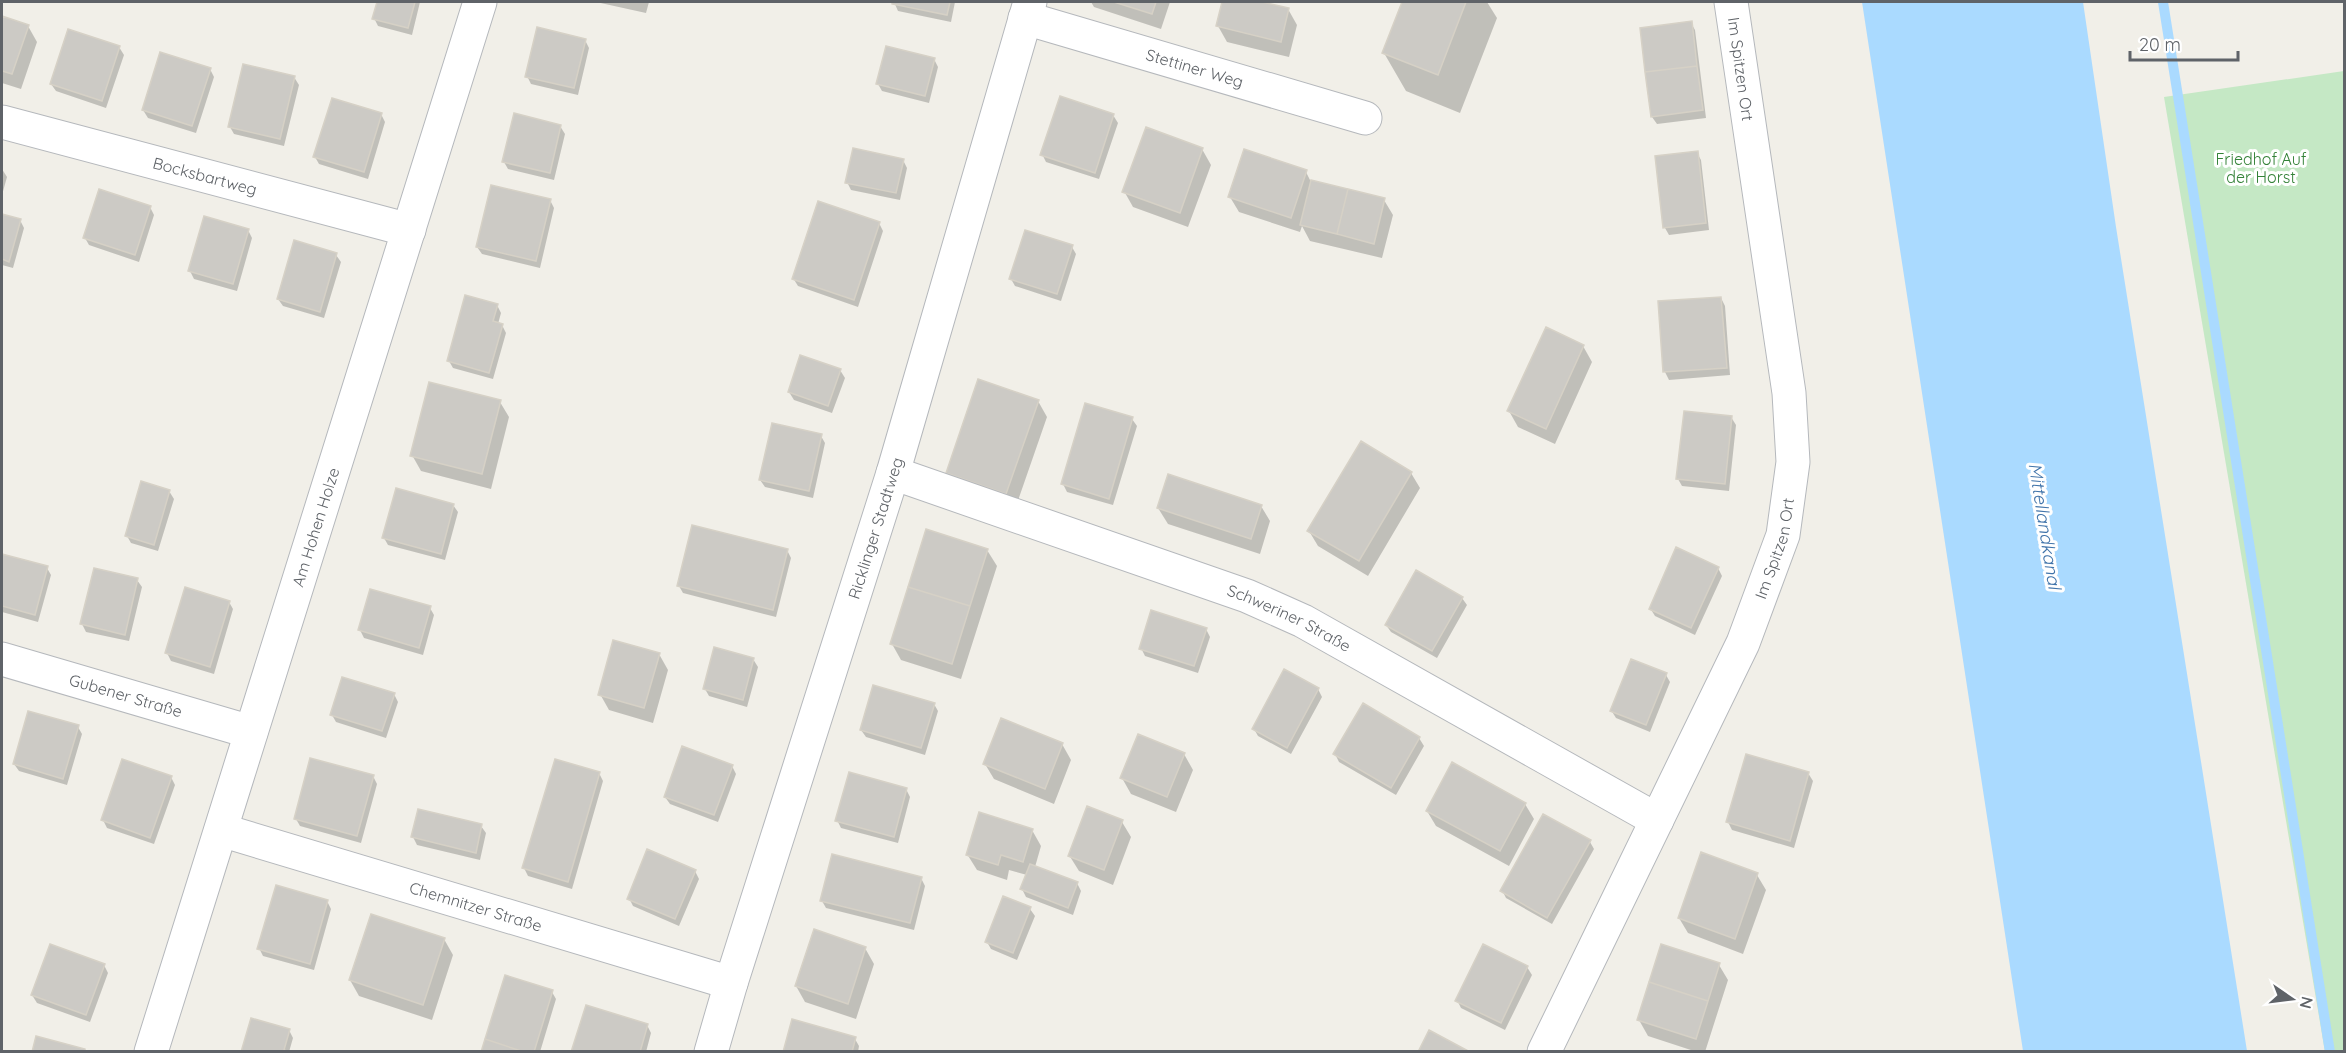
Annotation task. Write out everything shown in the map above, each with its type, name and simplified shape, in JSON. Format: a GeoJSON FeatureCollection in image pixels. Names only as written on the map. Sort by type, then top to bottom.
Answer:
{"type":"FeatureCollection","features":[{"type":"Feature","properties":{"kind":"street","name":"Am Hohen Holze"},"geometry":{"type":"LineString","coordinates":[[151,1052],[480,2]]}},
{"type":"Feature","properties":{"kind":"street","name":"Im Spitzen Ort"},"geometry":{"type":"LineString","coordinates":[[1544,1052],[1743,644],[1784,536],[1793,462],[1788,393],[1731,2]]}},
{"type":"Feature","properties":{"kind":"street","name":"Stettiner Weg"},"geometry":{"type":"LineString","coordinates":[[1027,10],[1365,118]]}},
{"type":"Feature","properties":{"kind":"street","name":"Ricklinger Stadtweg"},"geometry":{"type":"LineString","coordinates":[[711,1052],[892,473],[1027,10]]}},
{"type":"Feature","properties":{"kind":"street","name":"Bocksbartweg"},"geometry":{"type":"LineString","coordinates":[[2,122],[409,230]]}},
{"type":"Feature","properties":{"kind":"street","name":"Schweriner Straße"},"geometry":{"type":"LineString","coordinates":[[892,473],[1247,596],[1294,616],[1657,820]]}},
{"type":"Feature","properties":{"kind":"street","name":"Gubener Straße"},"geometry":{"type":"LineString","coordinates":[[2,659],[251,732]]}},
{"type":"Feature","properties":{"kind":"street","name":"Chemnitzer Straße"},"geometry":{"type":"LineString","coordinates":[[221,830],[731,983]]}},
{"type":"Feature","properties":{"kind":"green space","name":"Friedhof Auf der Horst"},"geometry":{"type":"Polygon","coordinates":[[[2344,71],[2344,1051],[2325,1052],[2164,97],[2344,71]]]}},
{"type":"Feature","properties":{"kind":"water","name":"Mittellandkanal"},"geometry":{"type":"Polygon","coordinates":[[[1862,2],[2083,2],[2116,227],[2247,1051],[2023,1051],[1862,2]]]}},
{"type":"Feature","properties":{"kind":"building"},"geometry":{"type":"Polygon","coordinates":[[[377,2],[415,2],[408,28],[372,19],[377,2]]]}},
{"type":"Feature","properties":{"kind":"building"},"geometry":{"type":"Polygon","coordinates":[[[892,2],[950,2],[947,15],[892,4],[892,2]]]}},
{"type":"Feature","properties":{"kind":"building"},"geometry":{"type":"Polygon","coordinates":[[[1114,2],[1156,2],[1152,14],[1114,2]]]}},
{"type":"Feature","properties":{"kind":"building"},"geometry":{"type":"Polygon","coordinates":[[[1222,2],[1262,2],[1289,8],[1281,42],[1216,26],[1222,2]]]}},
{"type":"Feature","properties":{"kind":"building"},"geometry":{"type":"Polygon","coordinates":[[[1402,2],[1466,2],[1438,75],[1382,53],[1402,2]]]}},
{"type":"Feature","properties":{"kind":"building"},"geometry":{"type":"Polygon","coordinates":[[[2,16],[29,25],[12,74],[2,71],[2,16]]]}},
{"type":"Feature","properties":{"kind":"building"},"geometry":{"type":"Polygon","coordinates":[[[1692,21],[1697,66],[1645,72],[1640,28],[1692,21]]]}},
{"type":"Feature","properties":{"kind":"building"},"geometry":{"type":"Polygon","coordinates":[[[537,27],[586,39],[574,88],[525,77],[537,27]]]}},
{"type":"Feature","properties":{"kind":"building"},"geometry":{"type":"Polygon","coordinates":[[[68,29],[120,46],[102,101],[50,84],[68,29]]]}},
{"type":"Feature","properties":{"kind":"building"},"geometry":{"type":"Polygon","coordinates":[[[886,46],[935,58],[925,96],[876,84],[886,46]]]}},
{"type":"Feature","properties":{"kind":"building"},"geometry":{"type":"Polygon","coordinates":[[[160,52],[211,68],[192,126],[142,110],[160,52]]]}},
{"type":"Feature","properties":{"kind":"building"},"geometry":{"type":"Polygon","coordinates":[[[243,64],[295,76],[280,139],[228,127],[243,64]]]}},
{"type":"Feature","properties":{"kind":"building"},"geometry":{"type":"Polygon","coordinates":[[[1697,66],[1703,110],[1651,117],[1645,72],[1697,66]]]}},
{"type":"Feature","properties":{"kind":"building"},"geometry":{"type":"Polygon","coordinates":[[[1060,96],[1114,114],[1095,173],[1040,155],[1060,96]]]}},
{"type":"Feature","properties":{"kind":"building"},"geometry":{"type":"Polygon","coordinates":[[[332,98],[382,113],[364,172],[313,157],[332,98]]]}},
{"type":"Feature","properties":{"kind":"building"},"geometry":{"type":"Polygon","coordinates":[[[514,113],[561,125],[550,173],[502,162],[514,113]]]}},
{"type":"Feature","properties":{"kind":"building"},"geometry":{"type":"Polygon","coordinates":[[[1146,127],[1203,148],[1180,213],[1122,192],[1146,127]]]}},
{"type":"Feature","properties":{"kind":"building"},"geometry":{"type":"Polygon","coordinates":[[[853,148],[904,159],[896,193],[845,183],[853,148]]]}},
{"type":"Feature","properties":{"kind":"building"},"geometry":{"type":"Polygon","coordinates":[[[1244,149],[1307,170],[1291,218],[1228,197],[1244,149]]]}},
{"type":"Feature","properties":{"kind":"building"},"geometry":{"type":"Polygon","coordinates":[[[1698,151],[1706,223],[1663,228],[1655,156],[1698,151]]]}},
{"type":"Feature","properties":{"kind":"building"},"geometry":{"type":"Polygon","coordinates":[[[1311,180],[1348,189],[1337,234],[1300,225],[1311,180]]]}},
{"type":"Feature","properties":{"kind":"building"},"geometry":{"type":"Polygon","coordinates":[[[491,185],[551,199],[536,261],[476,247],[491,185]]]}},
{"type":"Feature","properties":{"kind":"building"},"geometry":{"type":"Polygon","coordinates":[[[99,189],[151,206],[135,255],[83,238],[99,189]]]}},
{"type":"Feature","properties":{"kind":"building"},"geometry":{"type":"Polygon","coordinates":[[[1348,189],[1385,198],[1374,244],[1337,234],[1348,189]]]}},
{"type":"Feature","properties":{"kind":"building"},"geometry":{"type":"Polygon","coordinates":[[[818,201],[880,222],[854,300],[792,279],[818,201]]]}},
{"type":"Feature","properties":{"kind":"building"},"geometry":{"type":"Polygon","coordinates":[[[2,214],[21,219],[9,262],[2,259],[2,214]]]}},
{"type":"Feature","properties":{"kind":"building"},"geometry":{"type":"Polygon","coordinates":[[[204,216],[249,229],[233,284],[188,271],[204,216]]]}},
{"type":"Feature","properties":{"kind":"building"},"geometry":{"type":"Polygon","coordinates":[[[1025,230],[1073,245],[1057,294],[1009,279],[1025,230]]]}},
{"type":"Feature","properties":{"kind":"building"},"geometry":{"type":"Polygon","coordinates":[[[294,240],[337,253],[320,312],[277,299],[294,240]]]}},
{"type":"Feature","properties":{"kind":"building"},"geometry":{"type":"Polygon","coordinates":[[[465,295],[498,304],[493,321],[503,324],[489,373],[447,361],[465,295]]]}},
{"type":"Feature","properties":{"kind":"building"},"geometry":{"type":"Polygon","coordinates":[[[1721,297],[1727,368],[1663,372],[1658,301],[1721,297]]]}},
{"type":"Feature","properties":{"kind":"building"},"geometry":{"type":"Polygon","coordinates":[[[1546,327],[1584,345],[1546,429],[1507,411],[1546,327]]]}},
{"type":"Feature","properties":{"kind":"building"},"geometry":{"type":"Polygon","coordinates":[[[800,355],[841,369],[828,406],[788,392],[800,355]]]}},
{"type":"Feature","properties":{"kind":"building"},"geometry":{"type":"Polygon","coordinates":[[[978,379],[1039,400],[1006,494],[946,473],[978,379]]]}},
{"type":"Feature","properties":{"kind":"building"},"geometry":{"type":"Polygon","coordinates":[[[429,382],[501,400],[482,474],[410,456],[429,382]]]}},
{"type":"Feature","properties":{"kind":"building"},"geometry":{"type":"Polygon","coordinates":[[[1085,403],[1133,417],[1109,499],[1061,484],[1085,403]]]}},
{"type":"Feature","properties":{"kind":"building"},"geometry":{"type":"Polygon","coordinates":[[[1684,411],[1732,416],[1725,484],[1676,479],[1684,411]]]}},
{"type":"Feature","properties":{"kind":"building"},"geometry":{"type":"Polygon","coordinates":[[[772,423],[822,434],[809,491],[759,480],[772,423]]]}},
{"type":"Feature","properties":{"kind":"building"},"geometry":{"type":"Polygon","coordinates":[[[1361,441],[1412,472],[1359,561],[1307,531],[1361,441]]]}},
{"type":"Feature","properties":{"kind":"building"},"geometry":{"type":"Polygon","coordinates":[[[1168,474],[1262,505],[1251,539],[1157,508],[1168,474]]]}},
{"type":"Feature","properties":{"kind":"building"},"geometry":{"type":"Polygon","coordinates":[[[141,481],[170,490],[154,545],[125,536],[141,481]]]}},
{"type":"Feature","properties":{"kind":"building"},"geometry":{"type":"Polygon","coordinates":[[[396,488],[454,504],[441,554],[382,538],[396,488]]]}},
{"type":"Feature","properties":{"kind":"building"},"geometry":{"type":"Polygon","coordinates":[[[692,525],[788,549],[773,610],[677,586],[692,525]]]}},
{"type":"Feature","properties":{"kind":"building"},"geometry":{"type":"Polygon","coordinates":[[[926,529],[988,549],[970,606],[908,587],[926,529]]]}},
{"type":"Feature","properties":{"kind":"building"},"geometry":{"type":"Polygon","coordinates":[[[1676,547],[1719,567],[1691,628],[1649,609],[1676,547]]]}},
{"type":"Feature","properties":{"kind":"building"},"geometry":{"type":"Polygon","coordinates":[[[2,554],[48,566],[35,615],[2,606],[2,554]]]}},
{"type":"Feature","properties":{"kind":"building"},"geometry":{"type":"Polygon","coordinates":[[[94,568],[138,578],[125,635],[80,624],[94,568]]]}},
{"type":"Feature","properties":{"kind":"building"},"geometry":{"type":"Polygon","coordinates":[[[1416,570],[1463,597],[1432,651],[1385,625],[1416,570]]]}},
{"type":"Feature","properties":{"kind":"building"},"geometry":{"type":"Polygon","coordinates":[[[185,587],[230,601],[210,667],[165,653],[185,587]]]}},
{"type":"Feature","properties":{"kind":"building"},"geometry":{"type":"Polygon","coordinates":[[[908,587],[970,606],[952,664],[890,644],[908,587]]]}},
{"type":"Feature","properties":{"kind":"building"},"geometry":{"type":"Polygon","coordinates":[[[370,589],[431,606],[419,648],[358,630],[370,589]]]}},
{"type":"Feature","properties":{"kind":"building"},"geometry":{"type":"Polygon","coordinates":[[[1151,610],[1207,628],[1194,666],[1139,649],[1151,610]]]}},
{"type":"Feature","properties":{"kind":"building"},"geometry":{"type":"Polygon","coordinates":[[[613,640],[660,653],[644,708],[598,695],[613,640]]]}},
{"type":"Feature","properties":{"kind":"building"},"geometry":{"type":"Polygon","coordinates":[[[714,647],[754,658],[743,700],[703,689],[714,647]]]}},
{"type":"Feature","properties":{"kind":"building"},"geometry":{"type":"Polygon","coordinates":[[[1631,659],[1667,673],[1646,725],[1610,711],[1631,659]]]}},
{"type":"Feature","properties":{"kind":"building"},"geometry":{"type":"Polygon","coordinates":[[[1284,669],[1319,688],[1287,748],[1252,729],[1284,669]]]}},
{"type":"Feature","properties":{"kind":"building"},"geometry":{"type":"Polygon","coordinates":[[[342,677],[395,693],[382,731],[330,715],[342,677]]]}},
{"type":"Feature","properties":{"kind":"building"},"geometry":{"type":"Polygon","coordinates":[[[873,685],[935,703],[921,748],[860,730],[873,685]]]}},
{"type":"Feature","properties":{"kind":"building"},"geometry":{"type":"Polygon","coordinates":[[[1363,703],[1420,737],[1391,788],[1333,754],[1363,703]]]}},
{"type":"Feature","properties":{"kind":"building"},"geometry":{"type":"Polygon","coordinates":[[[28,711],[79,725],[63,779],[13,764],[28,711]]]}},
{"type":"Feature","properties":{"kind":"building"},"geometry":{"type":"Polygon","coordinates":[[[1001,718],[1063,743],[1045,789],[983,764],[1001,718]]]}},
{"type":"Feature","properties":{"kind":"building"},"geometry":{"type":"Polygon","coordinates":[[[1138,734],[1185,753],[1167,797],[1120,778],[1138,734]]]}},
{"type":"Feature","properties":{"kind":"building"},"geometry":{"type":"Polygon","coordinates":[[[682,746],[733,765],[714,815],[664,797],[682,746]]]}},
{"type":"Feature","properties":{"kind":"building"},"geometry":{"type":"Polygon","coordinates":[[[1746,754],[1809,772],[1790,841],[1726,822],[1746,754]]]}},
{"type":"Feature","properties":{"kind":"building"},"geometry":{"type":"Polygon","coordinates":[[[310,758],[374,775],[357,836],[294,819],[310,758]]]}},
{"type":"Feature","properties":{"kind":"building"},"geometry":{"type":"Polygon","coordinates":[[[122,759],[172,776],[150,838],[101,820],[122,759]]]}},
{"type":"Feature","properties":{"kind":"building"},"geometry":{"type":"Polygon","coordinates":[[[555,759],[600,772],[568,882],[522,868],[555,759]]]}},
{"type":"Feature","properties":{"kind":"building"},"geometry":{"type":"Polygon","coordinates":[[[1452,762],[1526,803],[1500,851],[1426,811],[1452,762]]]}},
{"type":"Feature","properties":{"kind":"building"},"geometry":{"type":"Polygon","coordinates":[[[849,772],[907,788],[894,837],[835,821],[849,772]]]}},
{"type":"Feature","properties":{"kind":"building"},"geometry":{"type":"Polygon","coordinates":[[[1087,806],[1123,820],[1104,870],[1068,856],[1087,806]]]}},
{"type":"Feature","properties":{"kind":"building"},"geometry":{"type":"Polygon","coordinates":[[[418,809],[482,824],[476,853],[411,837],[418,809]]]}},
{"type":"Feature","properties":{"kind":"building"},"geometry":{"type":"Polygon","coordinates":[[[979,812],[1033,829],[1023,862],[1001,855],[998,865],[966,855],[979,812]]]}},
{"type":"Feature","properties":{"kind":"building"},"geometry":{"type":"Polygon","coordinates":[[[1543,814],[1591,840],[1547,918],[1500,891],[1543,814]]]}},
{"type":"Feature","properties":{"kind":"building"},"geometry":{"type":"Polygon","coordinates":[[[647,849],[696,870],[675,919],[627,899],[647,849]]]}},
{"type":"Feature","properties":{"kind":"building"},"geometry":{"type":"Polygon","coordinates":[[[1701,852],[1758,873],[1735,939],[1678,918],[1701,852]]]}},
{"type":"Feature","properties":{"kind":"building"},"geometry":{"type":"Polygon","coordinates":[[[832,854],[922,877],[910,923],[820,901],[832,854]]]}},
{"type":"Feature","properties":{"kind":"building"},"geometry":{"type":"Polygon","coordinates":[[[1030,864],[1078,882],[1068,908],[1020,889],[1030,864]]]}},
{"type":"Feature","properties":{"kind":"building"},"geometry":{"type":"Polygon","coordinates":[[[276,885],[328,900],[310,964],[257,949],[276,885]]]}},
{"type":"Feature","properties":{"kind":"building"},"geometry":{"type":"Polygon","coordinates":[[[1003,896],[1031,907],[1013,953],[985,942],[1003,896]]]}},
{"type":"Feature","properties":{"kind":"building"},"geometry":{"type":"Polygon","coordinates":[[[371,914],[445,938],[423,1005],[349,980],[371,914]]]}},
{"type":"Feature","properties":{"kind":"building"},"geometry":{"type":"Polygon","coordinates":[[[814,929],[866,947],[848,1004],[795,986],[814,929]]]}},
{"type":"Feature","properties":{"kind":"building"},"geometry":{"type":"Polygon","coordinates":[[[50,944],[105,964],[86,1015],[31,995],[50,944]]]}},
{"type":"Feature","properties":{"kind":"building"},"geometry":{"type":"Polygon","coordinates":[[[1483,944],[1528,966],[1501,1023],[1455,1001],[1483,944]]]}},
{"type":"Feature","properties":{"kind":"building"},"geometry":{"type":"Polygon","coordinates":[[[1661,944],[1720,963],[1708,1001],[1649,982],[1661,944]]]}},
{"type":"Feature","properties":{"kind":"building"},"geometry":{"type":"Polygon","coordinates":[[[505,975],[553,990],[534,1052],[524,1052],[485,1039],[505,975]]]}},
{"type":"Feature","properties":{"kind":"building"},"geometry":{"type":"Polygon","coordinates":[[[1649,982],[1708,1001],[1696,1039],[1637,1020],[1649,982]]]}},
{"type":"Feature","properties":{"kind":"building"},"geometry":{"type":"Polygon","coordinates":[[[586,1005],[648,1024],[640,1052],[571,1052],[586,1005]]]}},
{"type":"Feature","properties":{"kind":"building"},"geometry":{"type":"Polygon","coordinates":[[[251,1018],[290,1029],[284,1050],[290,1052],[241,1052],[251,1018]]]}},
{"type":"Feature","properties":{"kind":"building"},"geometry":{"type":"Polygon","coordinates":[[[792,1019],[856,1037],[852,1052],[783,1052],[792,1019]]]}},
{"type":"Feature","properties":{"kind":"building"},"geometry":{"type":"Polygon","coordinates":[[[1429,1030],[1470,1052],[1418,1052],[1429,1030]]]}},
{"type":"Feature","properties":{"kind":"building"},"geometry":{"type":"Polygon","coordinates":[[[36,1036],[85,1049],[85,1052],[32,1052],[36,1036]]]}},
{"type":"Feature","properties":{"kind":"building"},"geometry":{"type":"Polygon","coordinates":[[[485,1039],[524,1052],[481,1052],[485,1039]]]}},
{"type":"Feature","properties":{"kind":"waterway"},"geometry":{"type":"LineString","coordinates":[[2163,2],[2330,1052]]}}]}
